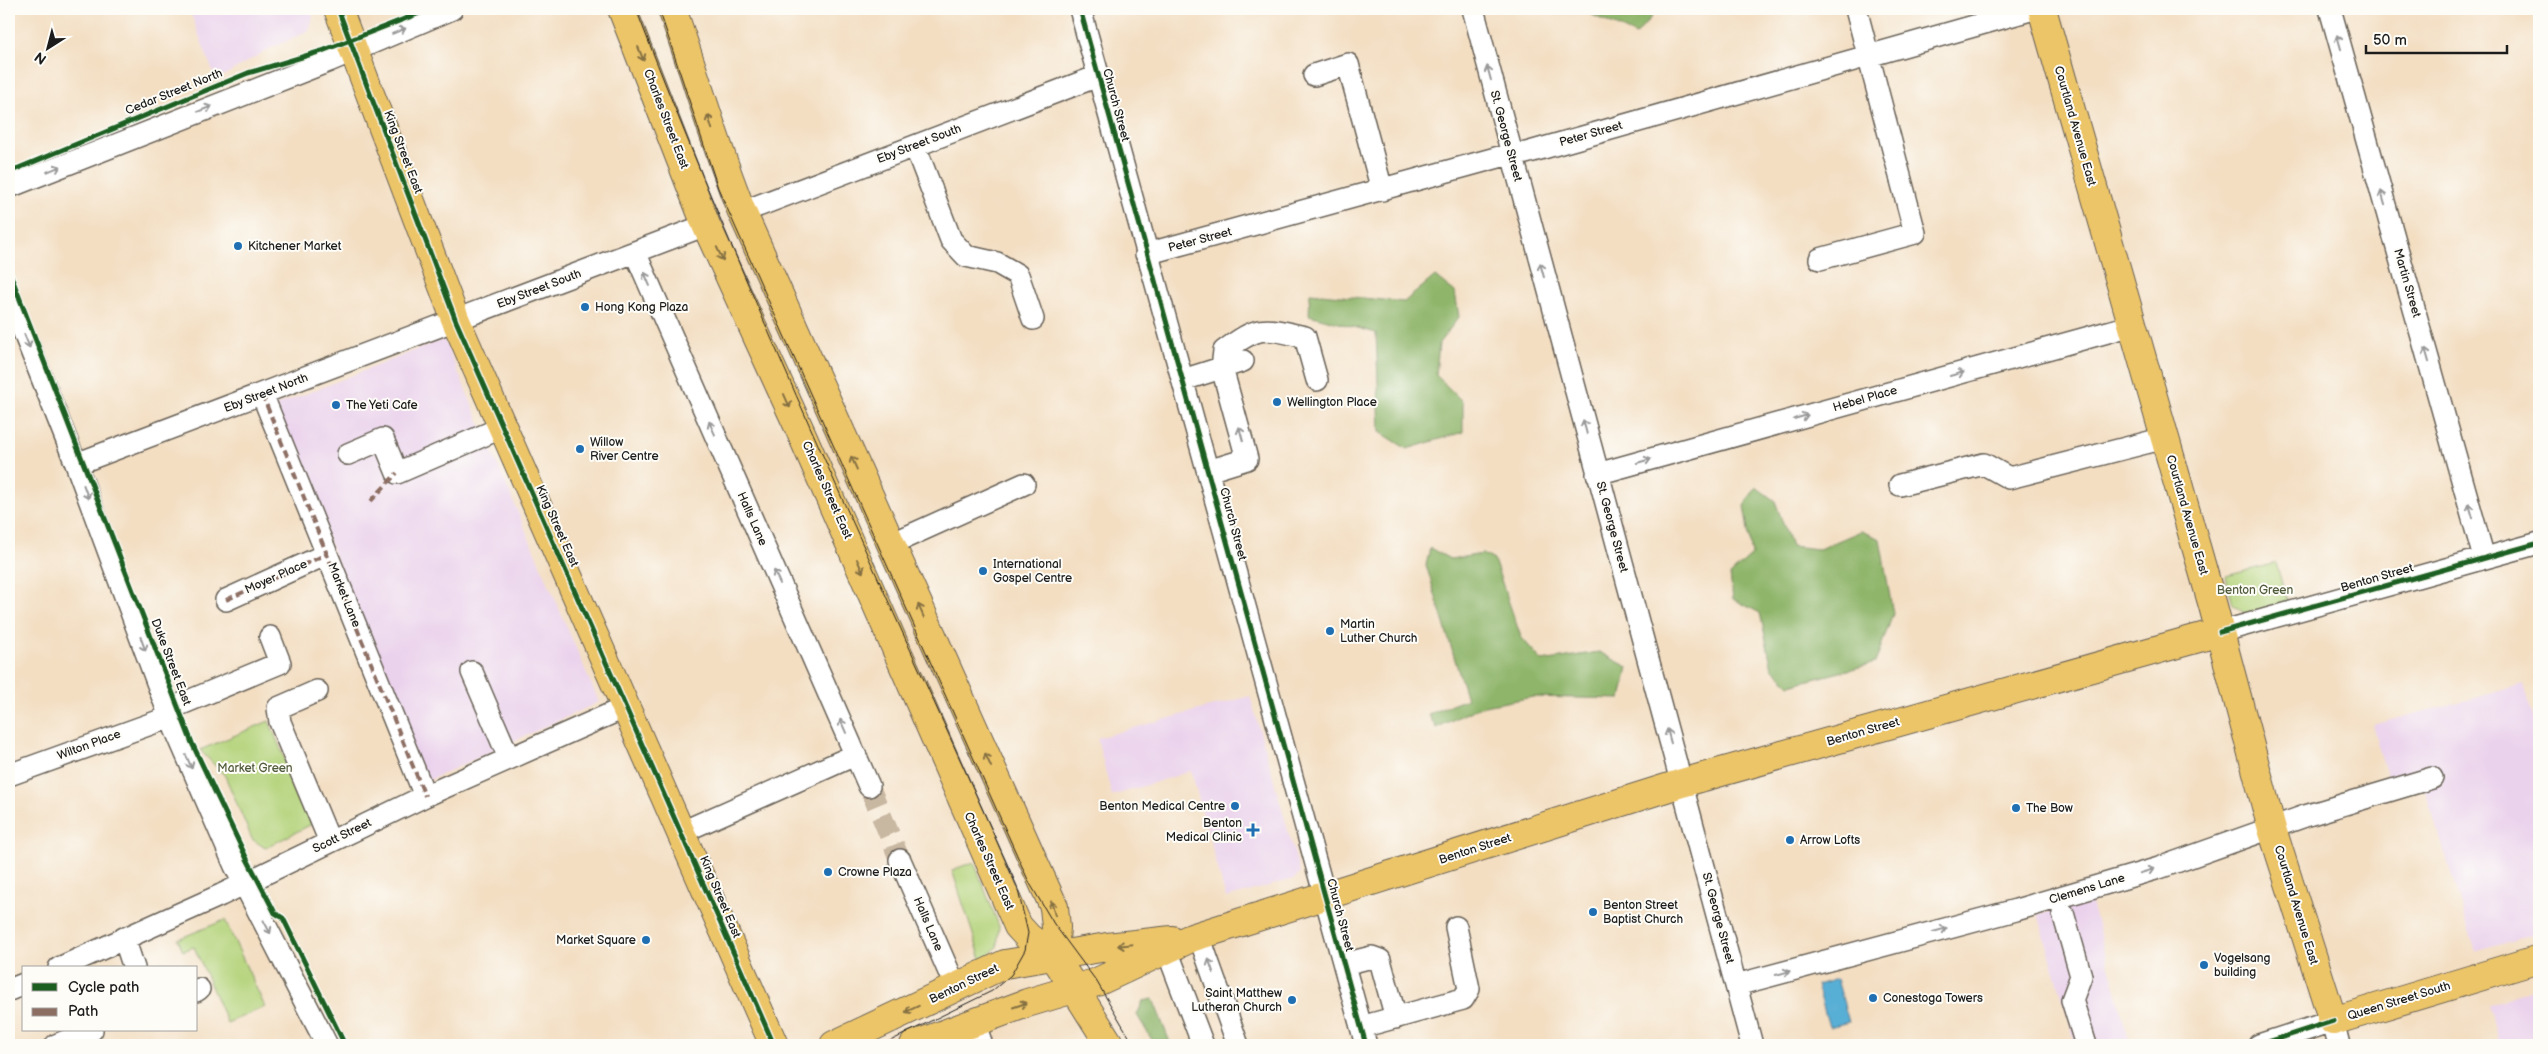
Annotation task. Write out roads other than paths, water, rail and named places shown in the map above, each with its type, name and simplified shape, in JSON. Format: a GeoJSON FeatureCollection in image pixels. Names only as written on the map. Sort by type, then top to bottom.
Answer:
{"type":"FeatureCollection","features":[{"type":"Feature","properties":{"kind":"main road","name":"King Street East"},"geometry":{"type":"LineString","coordinates":[[338,9],[456,321],[774,1045]]}},
{"type":"Feature","properties":{"kind":"main road","name":"Charles Street East"},"geometry":{"type":"LineString","coordinates":[[622,9],[706,225],[795,419],[1018,926],[1028,937],[1054,956],[1110,1045]]}},
{"type":"Feature","properties":{"kind":"main road"},"geometry":{"type":"LineString","coordinates":[[672,9],[695,71],[725,169],[742,212],[1054,907],[1056,927],[1054,956]]}},
{"type":"Feature","properties":{"kind":"main road","name":"Courtland Avenue East"},"geometry":{"type":"LineString","coordinates":[[2042,9],[2166,438],[2272,829],[2336,1033]]}},
{"type":"Feature","properties":{"kind":"main road","name":"Benton Street"},"geometry":{"type":"LineString","coordinates":[[914,1045],[978,1033],[1027,1003],[1097,982],[1195,937],[1682,783],[2220,632]]}},
{"type":"Feature","properties":{"kind":"main road"},"geometry":{"type":"LineString","coordinates":[[1005,964],[1015,944],[1018,926]]}},
{"type":"Feature","properties":{"kind":"main road","name":"Benton Street"},"geometry":{"type":"LineString","coordinates":[[834,1045],[1005,964],[1106,946],[1195,937]]}},
{"type":"Feature","properties":{"kind":"main road","name":"Queen Street South"},"geometry":{"type":"LineString","coordinates":[[2336,1033],[2539,959]]}},
{"type":"Feature","properties":{"kind":"street"},"geometry":{"type":"LineString","coordinates":[[9,187],[354,50],[452,9]]}},
{"type":"Feature","properties":{"kind":"street","name":"Church Street"},"geometry":{"type":"LineString","coordinates":[[1080,9],[1363,1036]]}},
{"type":"Feature","properties":{"kind":"street","name":"St. George Street"},"geometry":{"type":"LineString","coordinates":[[1473,9],[1510,154],[1752,1045]]}},
{"type":"Feature","properties":{"kind":"street"},"geometry":{"type":"LineString","coordinates":[[1820,259],[1914,233],[1870,56],[1856,9]]}},
{"type":"Feature","properties":{"kind":"street","name":"Peter Street"},"geometry":{"type":"LineString","coordinates":[[1146,254],[1510,154],[1526,153],[2034,9]]}},
{"type":"Feature","properties":{"kind":"street","name":"Martin Street"},"geometry":{"type":"LineString","coordinates":[[2330,9],[2484,558]]}},
{"type":"Feature","properties":{"kind":"street"},"geometry":{"type":"LineString","coordinates":[[1314,74],[1348,64],[1382,190]]}},
{"type":"Feature","properties":{"kind":"street","name":"Eby Street South"},"geometry":{"type":"LineString","coordinates":[[742,212],[1098,76]]}},
{"type":"Feature","properties":{"kind":"street"},"geometry":{"type":"LineString","coordinates":[[915,146],[951,240],[966,256],[998,263],[1018,275],[1033,319]]}},
{"type":"Feature","properties":{"kind":"street","name":"Eby Street South"},"geometry":{"type":"LineString","coordinates":[[456,321],[706,225]]}},
{"type":"Feature","properties":{"kind":"street","name":"Halls Lane"},"geometry":{"type":"LineString","coordinates":[[635,252],[869,786]]}},
{"type":"Feature","properties":{"kind":"street","name":"Duke Street East"},"geometry":{"type":"LineString","coordinates":[[9,295],[76,464],[169,713],[244,884],[327,1045]]}},
{"type":"Feature","properties":{"kind":"street","name":"Eby Street North"},"geometry":{"type":"LineString","coordinates":[[76,464],[456,321]]}},
{"type":"Feature","properties":{"kind":"street","name":"Hebel Place"},"geometry":{"type":"LineString","coordinates":[[1597,474],[2133,325]]}},
{"type":"Feature","properties":{"kind":"street"},"geometry":{"type":"LineString","coordinates":[[1208,471],[1247,459],[1222,368],[1224,351],[1248,333],[1268,328],[1305,337],[1317,380]]}},
{"type":"Feature","properties":{"kind":"street"},"geometry":{"type":"LineString","coordinates":[[1183,380],[1243,361]]}},
{"type":"Feature","properties":{"kind":"street","name":"Market Lane"},"geometry":{"type":"LineString","coordinates":[[262,394],[425,796]]}},
{"type":"Feature","properties":{"kind":"street"},"geometry":{"type":"LineString","coordinates":[[348,454],[383,439],[398,473],[503,427]]}},
{"type":"Feature","properties":{"kind":"street"},"geometry":{"type":"LineString","coordinates":[[1900,485],[1984,464],[2009,478],[2166,438]]}},
{"type":"Feature","properties":{"kind":"street"},"geometry":{"type":"LineString","coordinates":[[891,544],[1024,484]]}},
{"type":"Feature","properties":{"kind":"street","name":"Benton Street"},"geometry":{"type":"LineString","coordinates":[[2220,632],[2539,543]]}},
{"type":"Feature","properties":{"kind":"street","name":"Moyer Place"},"geometry":{"type":"LineString","coordinates":[[226,600],[327,554]]}},
{"type":"Feature","properties":{"kind":"street","name":"Wilton Place"},"geometry":{"type":"LineString","coordinates":[[9,775],[169,713],[280,663],[270,637]]}},
{"type":"Feature","properties":{"kind":"street"},"geometry":{"type":"LineString","coordinates":[[472,672],[510,758]]}},
{"type":"Feature","properties":{"kind":"street"},"geometry":{"type":"LineString","coordinates":[[317,691],[278,708],[280,722],[330,842]]}},
{"type":"Feature","properties":{"kind":"street","name":"Scott Street"},"geometry":{"type":"LineString","coordinates":[[68,966],[90,961],[124,938],[244,884],[425,796],[626,707]]}},
{"type":"Feature","properties":{"kind":"street"},"geometry":{"type":"LineString","coordinates":[[682,832],[855,754]]}},
{"type":"Feature","properties":{"kind":"street","name":"Clemens Lane"},"geometry":{"type":"LineString","coordinates":[[1736,985],[2016,910],[2159,868],[2305,816],[2432,778]]}},
{"type":"Feature","properties":{"kind":"street","name":"Halls Lane"},"geometry":{"type":"LineString","coordinates":[[900,860],[956,988]]}},
{"type":"Feature","properties":{"kind":"street"},"geometry":{"type":"LineString","coordinates":[[2063,913],[2081,976],[2072,1000],[2086,1045]]}},
{"type":"Feature","properties":{"kind":"street"},"geometry":{"type":"LineString","coordinates":[[1363,1036],[1396,1018],[1463,999],[1469,989],[1456,927]]}},
{"type":"Feature","properties":{"kind":"street"},"geometry":{"type":"LineString","coordinates":[[1195,937],[1238,1045]]}},
{"type":"Feature","properties":{"kind":"street"},"geometry":{"type":"LineString","coordinates":[[124,938],[133,966]]}},
{"type":"Feature","properties":{"kind":"street"},"geometry":{"type":"LineString","coordinates":[[1167,950],[1203,1045]]}},
{"type":"Feature","properties":{"kind":"street"},"geometry":{"type":"LineString","coordinates":[[1344,964],[1372,957],[1380,960],[1396,1018]]}},
{"type":"Feature","properties":{"kind":"street"},"geometry":{"type":"LineString","coordinates":[[9,990],[22,985]]}},
{"type":"Feature","properties":{"kind":"street"},"geometry":{"type":"LineString","coordinates":[[56,1045],[87,1032]]}},
{"type":"Feature","properties":{"kind":"street","name":"Queen Street South"},"geometry":{"type":"LineString","coordinates":[[2259,1045],[2336,1033]]}},
{"type":"Feature","properties":{"kind":"water"},"geometry":{"type":"Polygon","coordinates":[[[1837,979],[1849,1022],[1829,1027],[1817,985],[1837,979]]]}},
{"type":"Feature","properties":{"kind":"tunnel"},"geometry":{"type":"LineString","coordinates":[[869,786],[900,860]]}},
{"type":"Feature","properties":{"kind":"tram line"},"geometry":{"type":"LineString","coordinates":[[636,9],[725,231],[772,341],[1017,886],[1028,933],[1025,950],[1011,975],[992,991],[882,1045]]}},
{"type":"Feature","properties":{"kind":"tram line"},"geometry":{"type":"LineString","coordinates":[[659,9],[718,188],[1029,882],[1054,924],[1097,982],[1134,1045]]}},
{"type":"Feature","properties":{"kind":"place","name":"Kitchener Market"},"geometry":{"type":"Point","coordinates":[238,246]}},
{"type":"Feature","properties":{"kind":"place","name":"Hong Kong Plaza"},"geometry":{"type":"Point","coordinates":[585,307]}},
{"type":"Feature","properties":{"kind":"place","name":"Wellington Place"},"geometry":{"type":"Point","coordinates":[1277,402]}},
{"type":"Feature","properties":{"kind":"place","name":"The Yeti Cafe"},"geometry":{"type":"Point","coordinates":[336,405]}},
{"type":"Feature","properties":{"kind":"place","name":"Willow River Centre"},"geometry":{"type":"Point","coordinates":[580,449]}},
{"type":"Feature","properties":{"kind":"place","name":"International Gospel Centre"},"geometry":{"type":"Point","coordinates":[983,571]}},
{"type":"Feature","properties":{"kind":"place","name":"Martin Luther Church"},"geometry":{"type":"Point","coordinates":[1330,631]}},
{"type":"Feature","properties":{"kind":"place","name":"Benton Medical Centre"},"geometry":{"type":"Point","coordinates":[1235,806]}},
{"type":"Feature","properties":{"kind":"place","name":"The Bow"},"geometry":{"type":"Point","coordinates":[2016,808]}},
{"type":"Feature","properties":{"kind":"place","name":"Benton Medical Clinic"},"geometry":{"type":"Point","coordinates":[1253,830]}},
{"type":"Feature","properties":{"kind":"place","name":"Arrow Lofts"},"geometry":{"type":"Point","coordinates":[1790,840]}},
{"type":"Feature","properties":{"kind":"place","name":"Crowne Plaza"},"geometry":{"type":"Point","coordinates":[828,872]}},
{"type":"Feature","properties":{"kind":"place","name":"Benton Street Baptist Church"},"geometry":{"type":"Point","coordinates":[1593,912]}},
{"type":"Feature","properties":{"kind":"place","name":"Market Square"},"geometry":{"type":"Point","coordinates":[646,940]}},
{"type":"Feature","properties":{"kind":"place","name":"Vogelsang building"},"geometry":{"type":"Point","coordinates":[2204,965]}},
{"type":"Feature","properties":{"kind":"place","name":"Conestoga Towers"},"geometry":{"type":"Point","coordinates":[1873,998]}},
{"type":"Feature","properties":{"kind":"place","name":"Saint Matthew Lutheran Church"},"geometry":{"type":"Point","coordinates":[1292,1000]}},
{"type":"Feature","properties":{"kind":"park label","name":"Benton Green"},"geometry":{"type":"Point","coordinates":[2255,590]}},
{"type":"Feature","properties":{"kind":"park label","name":"Market Green"},"geometry":{"type":"Point","coordinates":[255,768]}}]}
